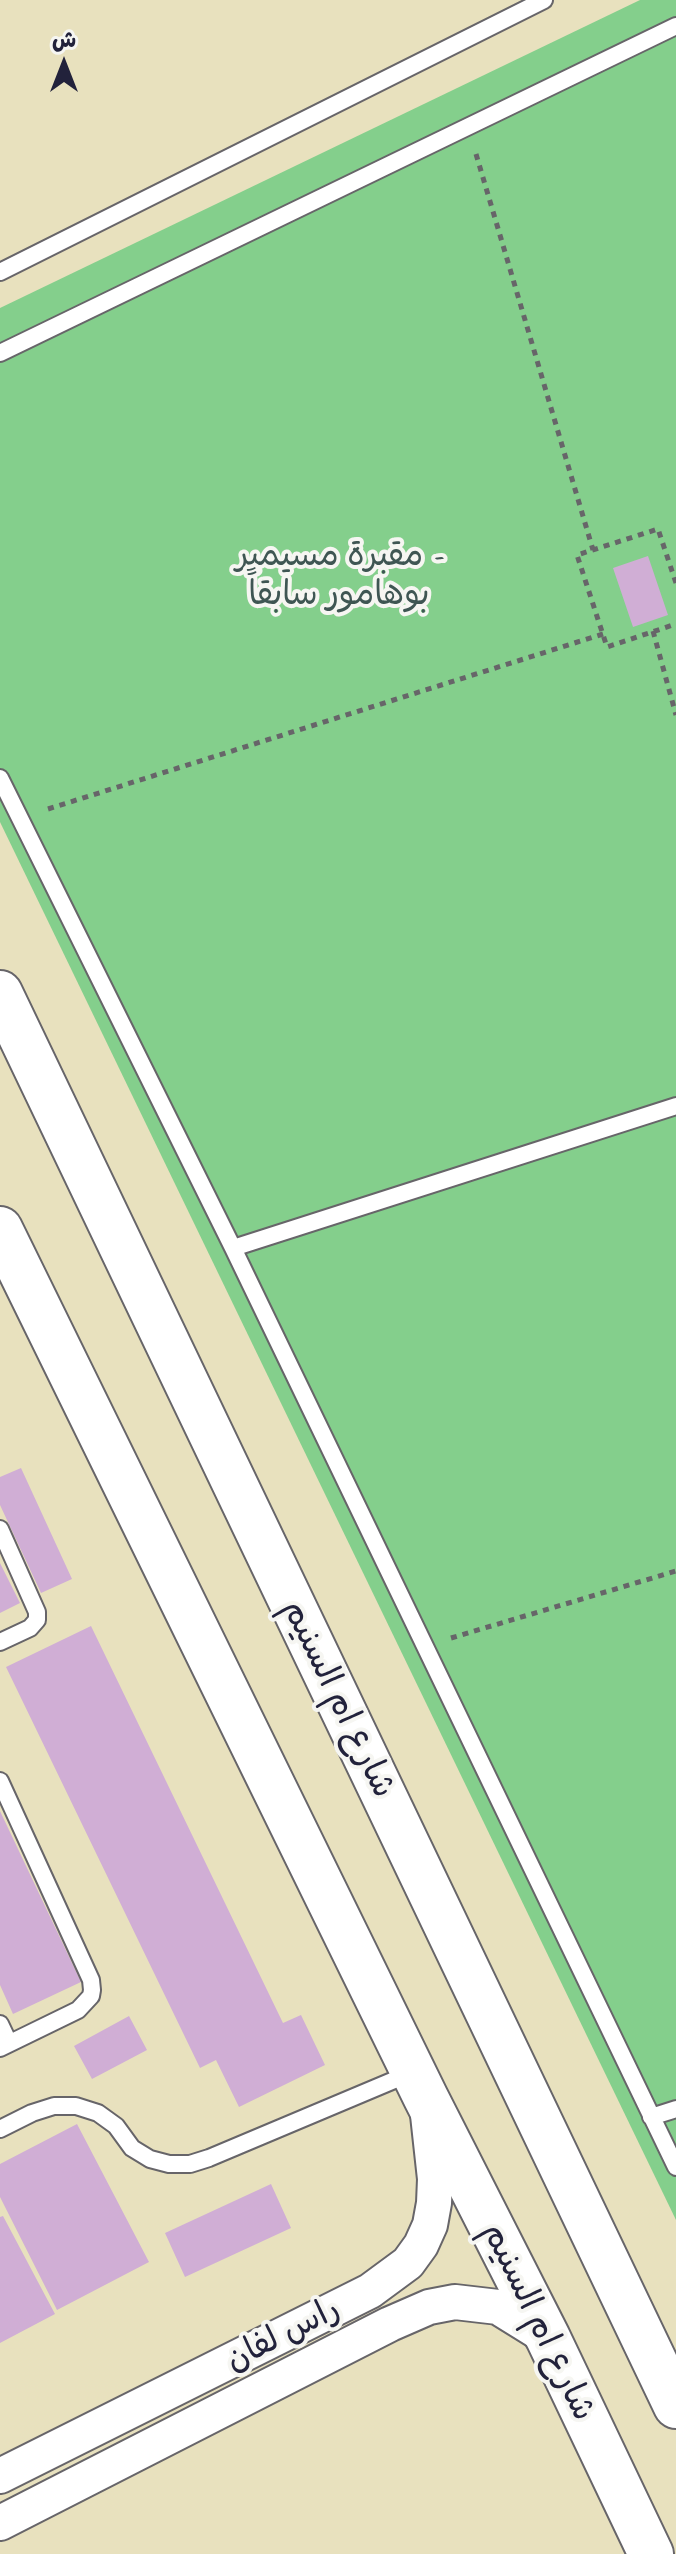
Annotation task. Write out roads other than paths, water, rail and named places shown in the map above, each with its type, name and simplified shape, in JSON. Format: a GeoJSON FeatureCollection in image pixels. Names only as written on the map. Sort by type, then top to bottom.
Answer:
{"type":"FeatureCollection","features":[{"type":"Feature","properties":{"kind":"main road","name":"شارع ام السنيم"},"geometry":{"type":"LineString","coordinates":[[0,993],[676,2406]]}},
{"type":"Feature","properties":{"kind":"main road","name":"شارع ام السنيم"},"geometry":{"type":"LineString","coordinates":[[0,1229],[420,2085],[548,2338],[651,2554]]}},
{"type":"Feature","properties":{"kind":"street","name":"راس لفان"},"geometry":{"type":"LineString","coordinates":[[0,2476],[370,2291],[408,2263],[430,2225],[434,2203],[435,2179],[420,2085]]}},
{"type":"Feature","properties":{"kind":"street","name":"راس لفان"},"geometry":{"type":"LineString","coordinates":[[0,2523],[429,2307],[455,2302],[498,2307],[548,2338]]}},
{"type":"Feature","properties":{"kind":"lane"},"geometry":{"type":"LineString","coordinates":[[0,272],[544,0]]}},
{"type":"Feature","properties":{"kind":"lane"},"geometry":{"type":"LineString","coordinates":[[0,353],[676,26]]}},
{"type":"Feature","properties":{"kind":"lane"},"geometry":{"type":"LineString","coordinates":[[0,778],[233,1248],[676,2167]]}},
{"type":"Feature","properties":{"kind":"lane"},"geometry":{"type":"LineString","coordinates":[[233,1248],[676,1106]]}},
{"type":"Feature","properties":{"kind":"lane"},"geometry":{"type":"LineString","coordinates":[[0,1529],[37,1612],[37,1620],[30,1628],[0,1642]]}},
{"type":"Feature","properties":{"kind":"lane"},"geometry":{"type":"LineString","coordinates":[[0,1781],[91,1980],[92,1990],[91,1996],[78,2010],[5,2045],[0,2024]]}},
{"type":"Feature","properties":{"kind":"lane"},"geometry":{"type":"LineString","coordinates":[[0,2129],[54,2106],[76,2106],[98,2113],[116,2126],[132,2148],[150,2159],[169,2164],[190,2164],[420,2085]]}},
{"type":"Feature","properties":{"kind":"lane"},"geometry":{"type":"LineString","coordinates":[[651,2117],[676,2109]]}},
{"type":"Feature","properties":{"kind":"park label","name":"مقبرة مسيمير - بوهامور سابقاً"},"geometry":{"type":"Point","coordinates":[339,576]}}]}
